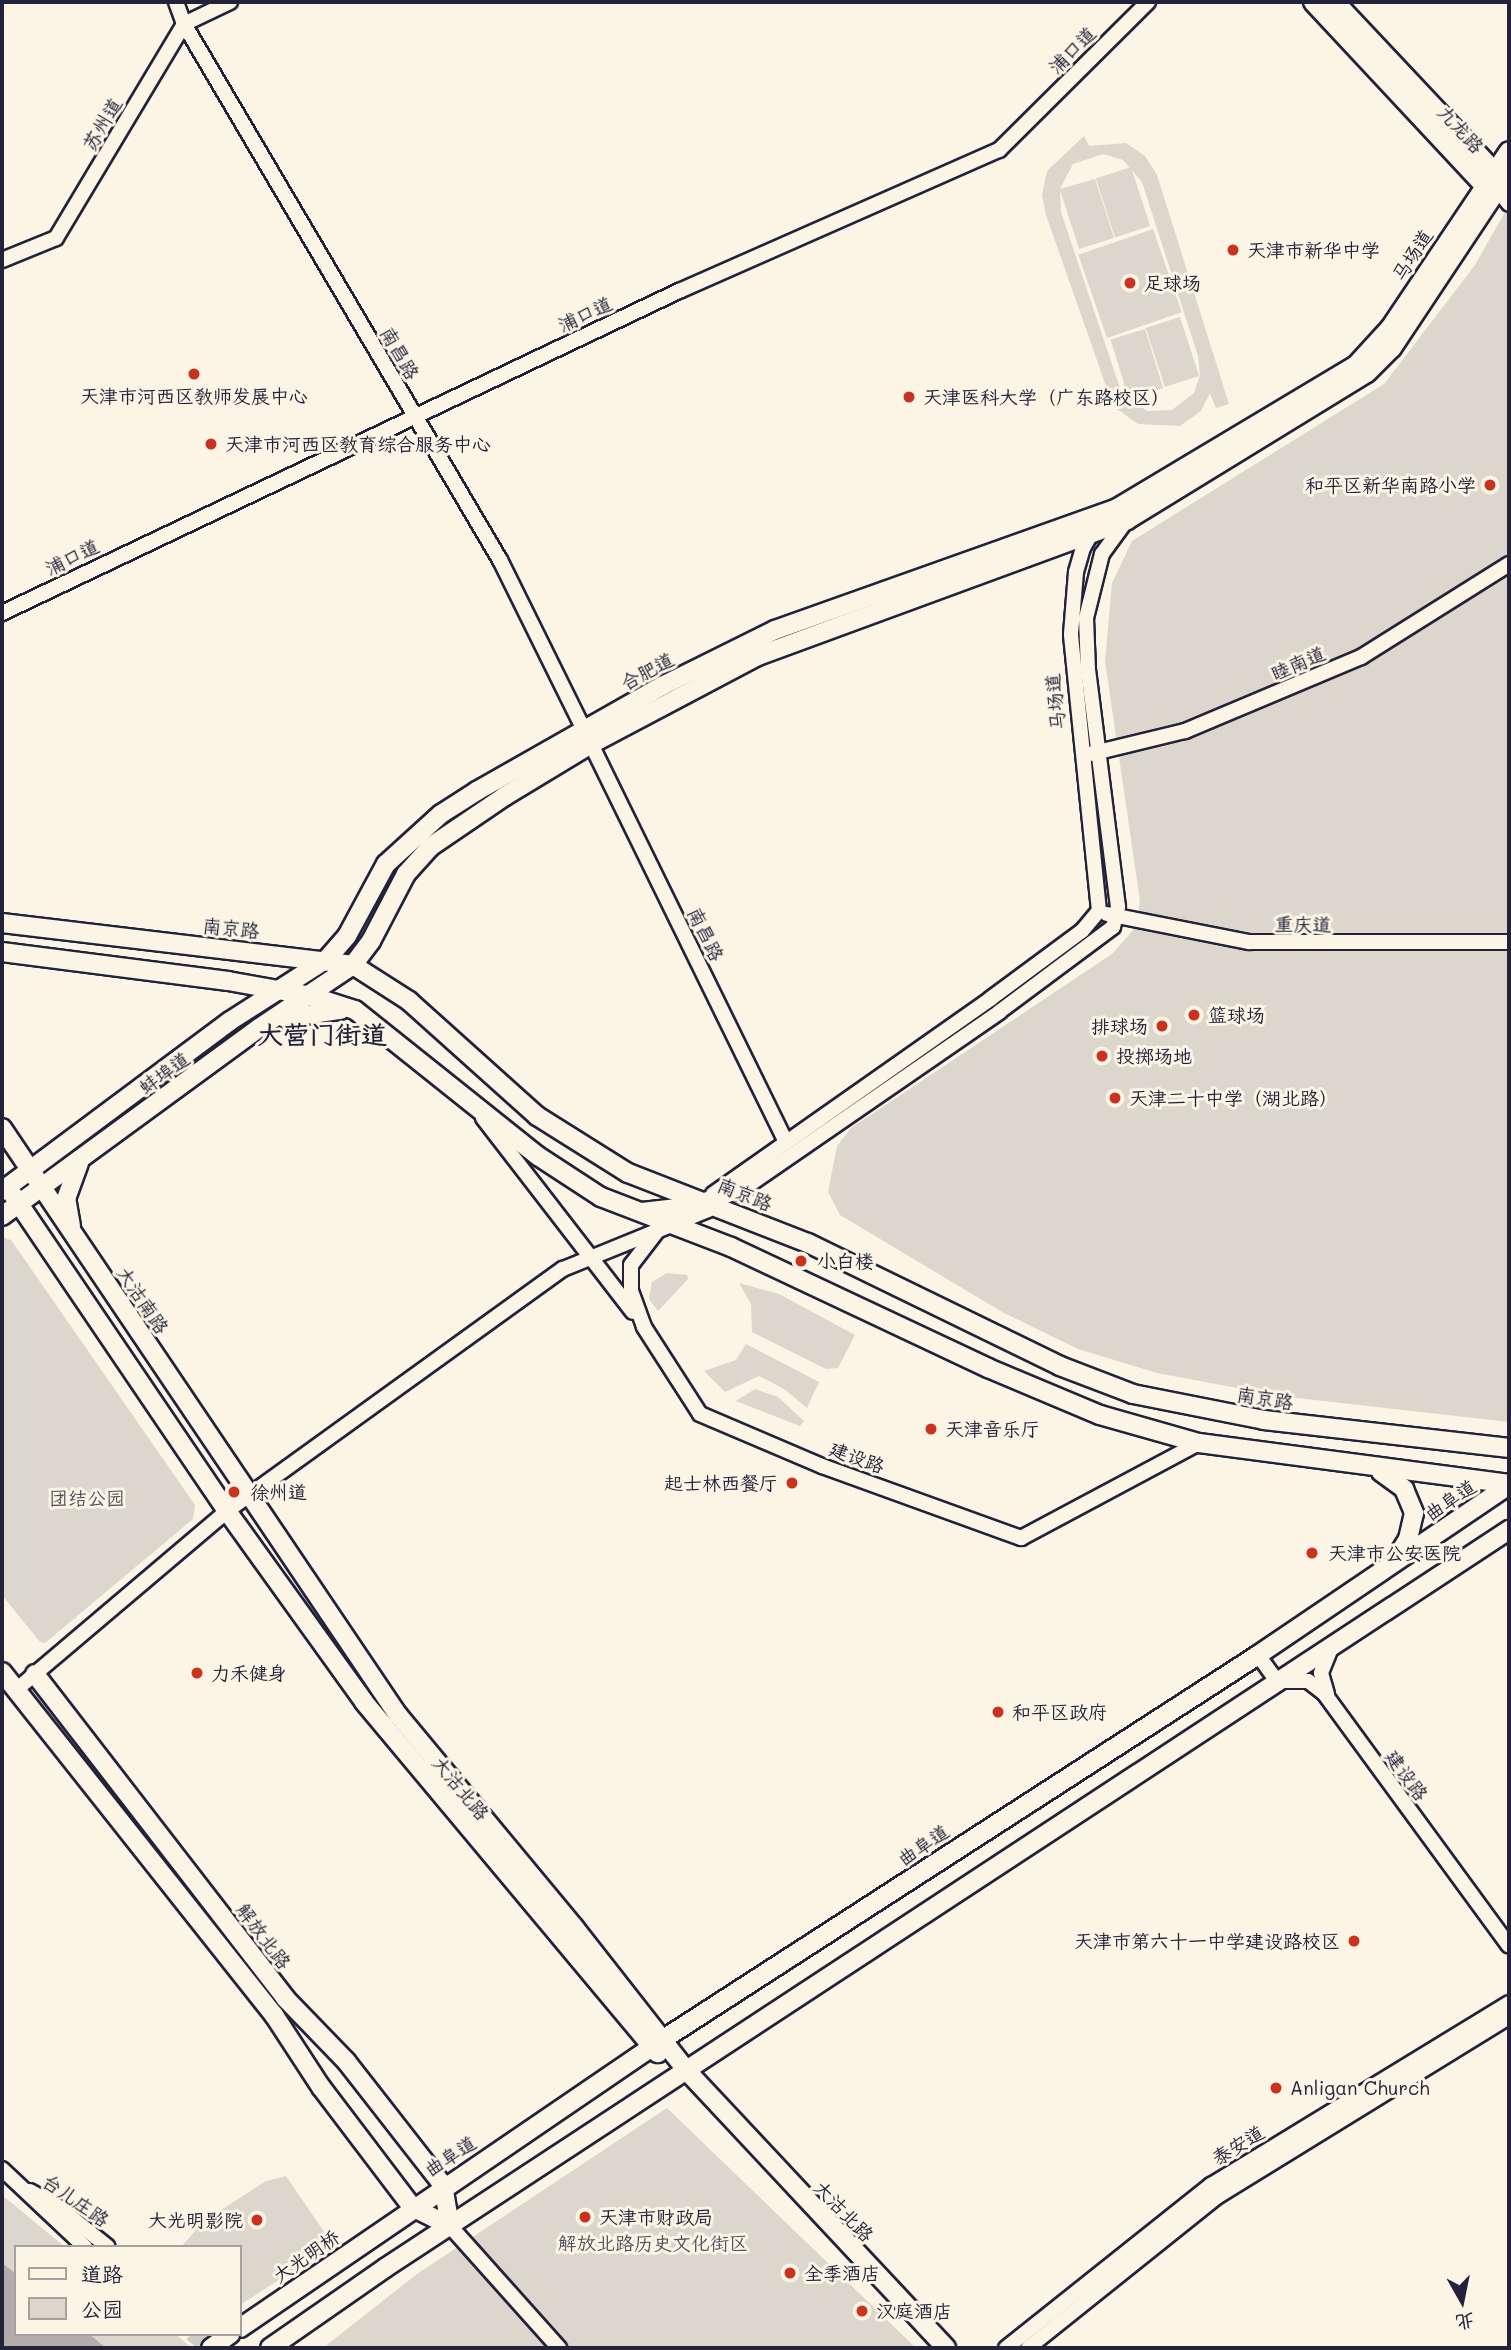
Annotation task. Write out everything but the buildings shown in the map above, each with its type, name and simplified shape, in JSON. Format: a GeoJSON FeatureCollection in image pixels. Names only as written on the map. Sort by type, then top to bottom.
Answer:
{"type":"FeatureCollection","features":[{"type":"Feature","properties":{"kind":"main road","name":"九龙路"},"geometry":{"type":"LineString","coordinates":[[1313,2],[1471,158]]}},
{"type":"Feature","properties":{"kind":"main road","name":"九龙路"},"geometry":{"type":"LineString","coordinates":[[1335,2],[1471,158]]}},
{"type":"Feature","properties":{"kind":"main road","name":"马场道"},"geometry":{"type":"LineString","coordinates":[[1122,514],[1364,359],[1390,328],[1474,211],[1509,151]]}},
{"type":"Feature","properties":{"kind":"main road"},"geometry":{"type":"LineString","coordinates":[[1471,158],[1492,180]]}},
{"type":"Feature","properties":{"kind":"main road"},"geometry":{"type":"LineString","coordinates":[[1471,158],[1474,211]]}},
{"type":"Feature","properties":{"kind":"main road","name":"合肥道"},"geometry":{"type":"LineString","coordinates":[[277,990],[327,959],[347,936],[371,885],[407,843],[477,791],[758,656],[1090,535],[1122,514]]}},
{"type":"Feature","properties":{"kind":"main road","name":"合肥道"},"geometry":{"type":"LineString","coordinates":[[353,965],[371,941],[406,874],[430,847],[587,736],[775,631],[1122,514]]}},
{"type":"Feature","properties":{"kind":"main road","name":"南京路"},"geometry":{"type":"LineString","coordinates":[[2,922],[327,959],[353,965],[409,1000],[562,1134],[628,1173],[808,1243],[997,1339],[1133,1394],[1264,1420],[1509,1448]]}},
{"type":"Feature","properties":{"kind":"main road"},"geometry":{"type":"LineString","coordinates":[[2,952],[312,996],[364,1015],[563,1174],[628,1210],[731,1247],[1055,1398],[1199,1443],[1375,1469],[1509,1485]]}},
{"type":"Feature","properties":{"kind":"main road"},"geometry":{"type":"LineString","coordinates":[[2,967],[34,956]]}},
{"type":"Feature","properties":{"kind":"main road","name":"蚌埠道"},"geometry":{"type":"LineString","coordinates":[[2,1216],[259,1028],[312,996],[353,965]]}},
{"type":"Feature","properties":{"kind":"main road","name":"蚌埠道"},"geometry":{"type":"LineString","coordinates":[[4,1185],[29,1170],[277,990]]}},
{"type":"Feature","properties":{"kind":"main road"},"geometry":{"type":"LineString","coordinates":[[259,1028],[325,1010],[364,1015]]}},
{"type":"Feature","properties":{"kind":"main road","name":"大沽南路"},"geometry":{"type":"LineString","coordinates":[[2,1128],[250,1494]]}},
{"type":"Feature","properties":{"kind":"main road"},"geometry":{"type":"LineString","coordinates":[[76,1239],[66,1199],[81,1160]]}},
{"type":"Feature","properties":{"kind":"main road"},"geometry":{"type":"LineString","coordinates":[[4,1185],[227,1511]]}},
{"type":"Feature","properties":{"kind":"main road"},"geometry":{"type":"LineString","coordinates":[[628,1210],[664,1212],[707,1204],[748,1185]]}},
{"type":"Feature","properties":{"kind":"main road"},"geometry":{"type":"LineString","coordinates":[[1375,1469],[1404,1489],[1413,1513],[1408,1539],[1389,1567]]}},
{"type":"Feature","properties":{"kind":"main road","name":"曲阜道"},"geometry":{"type":"LineString","coordinates":[[362,2242],[656,2044],[1258,1655],[1509,1485]]}},
{"type":"Feature","properties":{"kind":"main road","name":"大沽北路"},"geometry":{"type":"LineString","coordinates":[[250,1494],[398,1715],[574,1927],[656,2044]]}},
{"type":"Feature","properties":{"kind":"main road","name":"大沽北路"},"geometry":{"type":"LineString","coordinates":[[227,1511],[364,1702],[656,2044],[686,2070],[946,2348]]}},
{"type":"Feature","properties":{"kind":"main road"},"geometry":{"type":"LineString","coordinates":[[270,2348],[385,2268],[1509,1530]]}},
{"type":"Feature","properties":{"kind":"main road","name":"解放北路"},"geometry":{"type":"LineString","coordinates":[[2,1672],[274,2015],[328,2097],[412,2207],[450,2226]]}},
{"type":"Feature","properties":{"kind":"main road","name":"解放北路"},"geometry":{"type":"LineString","coordinates":[[35,1674],[285,1998],[346,2062],[443,2185],[450,2226]]}},
{"type":"Feature","properties":{"kind":"main road","name":"大光明桥"},"geometry":{"type":"LineString","coordinates":[[242,2327],[362,2242]]}},
{"type":"Feature","properties":{"kind":"main road"},"geometry":{"type":"LineString","coordinates":[[211,2348],[227,2336]]}},
{"type":"Feature","properties":{"kind":"street","name":"南昌路"},"geometry":{"type":"LineString","coordinates":[[176,2],[184,24],[500,560],[786,1142]]}},
{"type":"Feature","properties":{"kind":"street"},"geometry":{"type":"LineString","coordinates":[[184,24],[230,2]]}},
{"type":"Feature","properties":{"kind":"street","name":"浦口道"},"geometry":{"type":"LineString","coordinates":[[2,612],[414,415],[999,150],[1148,2]]}},
{"type":"Feature","properties":{"kind":"street","name":"苏州道"},"geometry":{"type":"LineString","coordinates":[[2,260],[56,238],[184,24]]}},
{"type":"Feature","properties":{"kind":"street"},"geometry":{"type":"LineString","coordinates":[[1492,180],[1509,204]]}},
{"type":"Feature","properties":{"kind":"street","name":"马场道"},"geometry":{"type":"LineString","coordinates":[[1116,917],[1099,752],[1087,670],[1086,618],[1102,554],[1122,514]]}},
{"type":"Feature","properties":{"kind":"street","name":"马场道"},"geometry":{"type":"LineString","coordinates":[[1090,535],[1083,548],[1072,603],[1073,674],[1099,911]]}},
{"type":"Feature","properties":{"kind":"street","name":"睦南道"},"geometry":{"type":"LineString","coordinates":[[1082,755],[1185,731],[1361,657],[1509,564]]}},
{"type":"Feature","properties":{"kind":"street"},"geometry":{"type":"LineString","coordinates":[[16,1690],[250,1494],[563,1269],[707,1204],[786,1142],[1083,931],[1099,911]]}},
{"type":"Feature","properties":{"kind":"street","name":"重庆道"},"geometry":{"type":"LineString","coordinates":[[1099,911],[1116,917],[1250,942],[1509,942]]}},
{"type":"Feature","properties":{"kind":"street"},"geometry":{"type":"LineString","coordinates":[[748,1185],[1095,943],[1116,917]]}},
{"type":"Feature","properties":{"kind":"street"},"geometry":{"type":"LineString","coordinates":[[470,1100],[517,1165],[593,1254],[644,1327]]}},
{"type":"Feature","properties":{"kind":"street"},"geometry":{"type":"LineString","coordinates":[[665,1225],[707,1204]]}},
{"type":"Feature","properties":{"kind":"street","name":"建设路"},"geometry":{"type":"LineString","coordinates":[[665,1225],[648,1238],[631,1265],[631,1291],[644,1327],[701,1414],[822,1466],[1021,1538],[1199,1443]]}},
{"type":"Feature","properties":{"kind":"street"},"geometry":{"type":"LineString","coordinates":[[1329,1699],[1321,1673],[1333,1644]]}},
{"type":"Feature","properties":{"kind":"street"},"geometry":{"type":"LineString","coordinates":[[1258,1655],[1277,1681]]}},
{"type":"Feature","properties":{"kind":"street","name":"建设路"},"geometry":{"type":"LineString","coordinates":[[1277,1681],[1308,1681],[1329,1699],[1509,1946]]}},
{"type":"Feature","properties":{"kind":"street","name":"泰安道"},"geometry":{"type":"LineString","coordinates":[[1006,2348],[1211,2185],[1509,2003]]}},
{"type":"Feature","properties":{"kind":"street","name":"泰安道"},"geometry":{"type":"LineString","coordinates":[[1028,2348],[1218,2196],[1509,2017]]}},
{"type":"Feature","properties":{"kind":"street","name":"台儿庄路"},"geometry":{"type":"LineString","coordinates":[[2,2169],[83,2245]]}},
{"type":"Feature","properties":{"kind":"street","name":"台儿庄路"},"geometry":{"type":"LineString","coordinates":[[20,2185],[57,2206],[106,2245]]}},
{"type":"Feature","properties":{"kind":"street","name":"解放北路"},"geometry":{"type":"LineString","coordinates":[[450,2226],[559,2348]]}},
{"type":"Feature","properties":{"kind":"green space"},"geometry":{"type":"Polygon","coordinates":[[[1084,136],[1089,146],[1126,143],[1145,156],[1157,175],[1229,404],[1216,408],[1210,393],[1201,411],[1180,426],[1138,424],[1113,406],[1046,215],[1042,195],[1047,171],[1084,136]],[[1103,154],[1073,164],[1060,189],[1095,179],[1114,238],[1079,249],[1060,190],[1061,212],[1122,394],[1147,411],[1172,410],[1194,393],[1200,375],[1198,356],[1142,182],[1123,160],[1103,154]]]}},
{"type":"Feature","properties":{"kind":"green space"},"geometry":{"type":"Polygon","coordinates":[[[1131,167],[1150,226],[1115,237],[1096,178],[1131,167]]]}},
{"type":"Feature","properties":{"kind":"green space"},"geometry":{"type":"Polygon","coordinates":[[[1509,205],[1509,1422],[1280,1396],[1157,1373],[1078,1349],[1004,1313],[840,1215],[828,1192],[837,1146],[851,1128],[1112,954],[1135,928],[1140,901],[1105,661],[1112,583],[1132,541],[1384,384],[1475,265],[1509,205]]]}},
{"type":"Feature","properties":{"kind":"green space","name":"足球场"},"geometry":{"type":"Polygon","coordinates":[[[1153,229],[1182,312],[1107,338],[1078,255],[1153,229]]]}},
{"type":"Feature","properties":{"kind":"green space"},"geometry":{"type":"Polygon","coordinates":[[[1180,317],[1199,376],[1165,387],[1146,328],[1180,317]]]}},
{"type":"Feature","properties":{"kind":"green space"},"geometry":{"type":"Polygon","coordinates":[[[1145,329],[1163,388],[1129,399],[1111,340],[1145,329]]]}},
{"type":"Feature","properties":{"kind":"green space","name":"团结公园"},"geometry":{"type":"Polygon","coordinates":[[[2,1237],[11,1240],[195,1505],[193,1519],[45,1643],[40,1642],[2,1595],[2,1237]]]}},
{"type":"Feature","properties":{"kind":"green space"},"geometry":{"type":"Polygon","coordinates":[[[667,1273],[687,1275],[688,1279],[658,1311],[649,1299],[652,1282],[667,1273]]]}},
{"type":"Feature","properties":{"kind":"green space"},"geometry":{"type":"Polygon","coordinates":[[[739,1283],[779,1294],[855,1335],[838,1368],[826,1369],[752,1332],[751,1304],[739,1283]]]}},
{"type":"Feature","properties":{"kind":"green space"},"geometry":{"type":"Polygon","coordinates":[[[746,1344],[819,1382],[807,1408],[784,1389],[759,1376],[725,1392],[704,1371],[736,1360],[746,1344]]]}},
{"type":"Feature","properties":{"kind":"green space"},"geometry":{"type":"Polygon","coordinates":[[[755,1389],[778,1397],[804,1421],[800,1426],[736,1401],[755,1389]]]}},
{"type":"Feature","properties":{"kind":"green space","name":"解放北路历史文化街区"},"geometry":{"type":"Polygon","coordinates":[[[667,2108],[916,2348],[323,2348],[417,2274],[667,2108]]]}},
{"type":"Feature","properties":{"kind":"green space","name":"大光明影院"},"geometry":{"type":"Polygon","coordinates":[[[286,2176],[333,2245],[242,2304],[242,2245],[183,2245],[204,2221],[266,2181],[286,2176]]]}},
{"type":"Feature","properties":{"kind":"green space"},"geometry":{"type":"Polygon","coordinates":[[[2,2195],[63,2245],[14,2245],[14,2336],[177,2336],[192,2348],[2,2348],[2,2195]]]}},
{"type":"Feature","properties":{"kind":"shaded area"},"geometry":{"type":"Polygon","coordinates":[[[2,2263],[14,2272],[14,2336],[91,2336],[106,2348],[2,2348],[2,2263]]]}},
{"type":"Feature","properties":{"kind":"tunnel"},"geometry":{"type":"LineString","coordinates":[[193,2336],[208,2348]]}},
{"type":"Feature","properties":{"kind":"place","name":"天津市新华中学"},"geometry":{"type":"Point","coordinates":[1233,250]}},
{"type":"Feature","properties":{"kind":"place","name":"足球场"},"geometry":{"type":"Point","coordinates":[1130,283]}},
{"type":"Feature","properties":{"kind":"place","name":"天津市河西区教师发展中心"},"geometry":{"type":"Point","coordinates":[194,374]}},
{"type":"Feature","properties":{"kind":"place","name":"天津医科大学（广东路校区）"},"geometry":{"type":"Point","coordinates":[909,397]}},
{"type":"Feature","properties":{"kind":"place","name":"天津市河西区教育综合服务中心"},"geometry":{"type":"Point","coordinates":[211,444]}},
{"type":"Feature","properties":{"kind":"place","name":"和平区新华南路小学"},"geometry":{"type":"Point","coordinates":[1490,485]}},
{"type":"Feature","properties":{"kind":"place","name":"篮球场"},"geometry":{"type":"Point","coordinates":[1194,1015]}},
{"type":"Feature","properties":{"kind":"place","name":"排球场"},"geometry":{"type":"Point","coordinates":[1162,1026]}},
{"type":"Feature","properties":{"kind":"place","name":"投掷场地"},"geometry":{"type":"Point","coordinates":[1102,1056]}},
{"type":"Feature","properties":{"kind":"place","name":"天津二十中学（湖北路）"},"geometry":{"type":"Point","coordinates":[1115,1098]}},
{"type":"Feature","properties":{"kind":"place","name":"小白楼"},"geometry":{"type":"Point","coordinates":[801,1261]}},
{"type":"Feature","properties":{"kind":"place","name":"天津音乐厅"},"geometry":{"type":"Point","coordinates":[931,1429]}},
{"type":"Feature","properties":{"kind":"place","name":"起士林西餐厅"},"geometry":{"type":"Point","coordinates":[792,1483]}},
{"type":"Feature","properties":{"kind":"place","name":"徐州道"},"geometry":{"type":"Point","coordinates":[234,1492]}},
{"type":"Feature","properties":{"kind":"place","name":"天津市公安医院"},"geometry":{"type":"Point","coordinates":[1312,1553]}},
{"type":"Feature","properties":{"kind":"place","name":"力禾健身"},"geometry":{"type":"Point","coordinates":[197,1673]}},
{"type":"Feature","properties":{"kind":"place","name":"和平区政府"},"geometry":{"type":"Point","coordinates":[998,1712]}},
{"type":"Feature","properties":{"kind":"place","name":"天津市第六十一中学建设路校区"},"geometry":{"type":"Point","coordinates":[1354,1941]}},
{"type":"Feature","properties":{"kind":"place","name":"Anligan Church"},"geometry":{"type":"Point","coordinates":[1276,2088]}},
{"type":"Feature","properties":{"kind":"place","name":"天津市财政局"},"geometry":{"type":"Point","coordinates":[585,2217]}},
{"type":"Feature","properties":{"kind":"place","name":"大光明影院"},"geometry":{"type":"Point","coordinates":[257,2220]}},
{"type":"Feature","properties":{"kind":"place","name":"全季酒店"},"geometry":{"type":"Point","coordinates":[790,2273]}},
{"type":"Feature","properties":{"kind":"place","name":"汉庭酒店"},"geometry":{"type":"Point","coordinates":[862,2311]}},
{"type":"Feature","properties":{"kind":"district","name":"大营门街道"},"geometry":{"type":"Point","coordinates":[322,1035]}}]}
